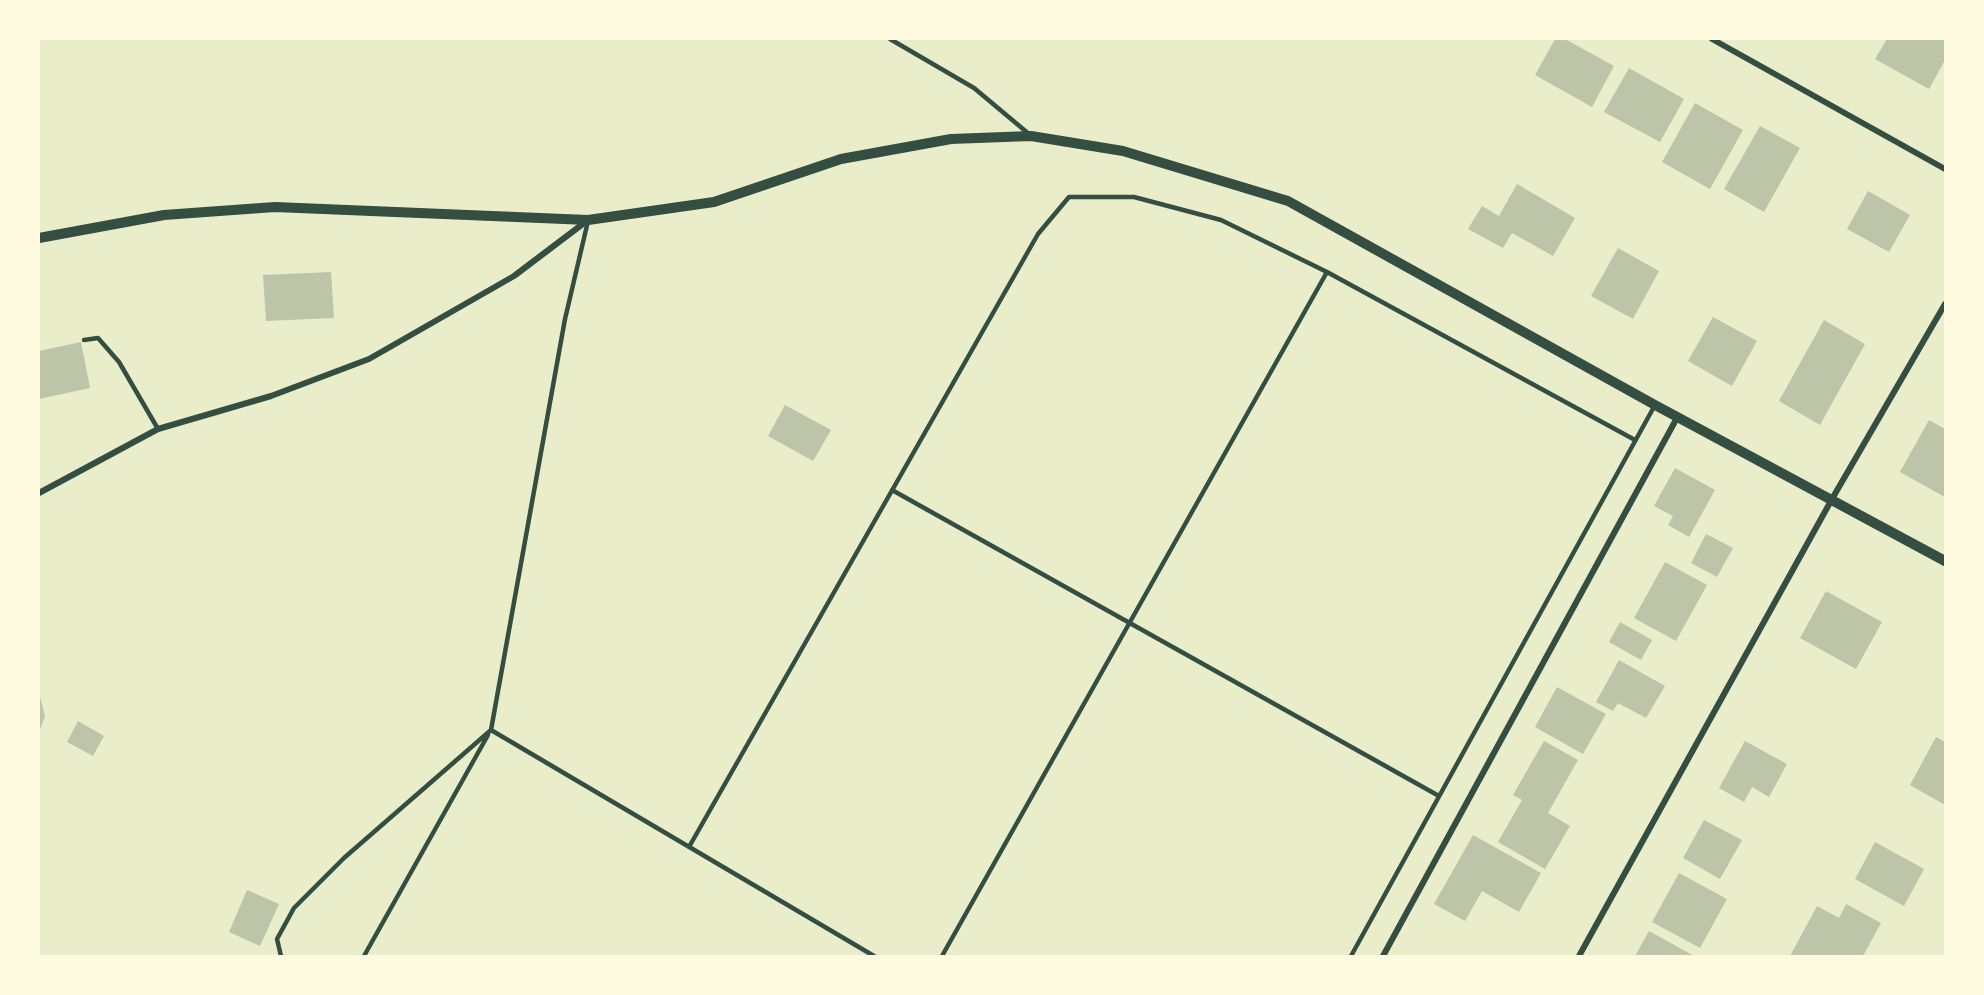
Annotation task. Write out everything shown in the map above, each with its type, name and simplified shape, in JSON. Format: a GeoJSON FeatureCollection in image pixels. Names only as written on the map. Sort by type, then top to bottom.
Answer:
{"type":"FeatureCollection","features":[{"type":"Feature","properties":{"kind":"street"},"geometry":{"type":"LineString","coordinates":[[1712,39],[1945,169]]}},
{"type":"Feature","properties":{"kind":"street"},"geometry":{"type":"LineString","coordinates":[[39,238],[164,215],[275,207],[588,220],[714,202],[842,159],[951,139],[1031,136],[1123,151],[1288,201],[1655,405],[1945,561]]}},
{"type":"Feature","properties":{"kind":"street"},"geometry":{"type":"LineString","coordinates":[[39,493],[158,429],[271,396],[369,359],[514,276],[588,220]]}},
{"type":"Feature","properties":{"kind":"street"},"geometry":{"type":"LineString","coordinates":[[1579,956],[1832,499],[1945,304]]}},
{"type":"Feature","properties":{"kind":"street"},"geometry":{"type":"LineString","coordinates":[[1383,956],[1678,416]]}},
{"type":"Feature","properties":{"kind":"lane"},"geometry":{"type":"LineString","coordinates":[[890,39],[974,88],[1031,136]]}},
{"type":"Feature","properties":{"kind":"lane"},"geometry":{"type":"LineString","coordinates":[[689,847],[1038,234],[1069,197],[1134,197],[1221,220],[1327,272],[1635,441]]}},
{"type":"Feature","properties":{"kind":"lane"},"geometry":{"type":"LineString","coordinates":[[364,956],[490,730],[562,331],[588,220]]}},
{"type":"Feature","properties":{"kind":"lane"},"geometry":{"type":"LineString","coordinates":[[942,956],[1327,272]]}},
{"type":"Feature","properties":{"kind":"lane"},"geometry":{"type":"LineString","coordinates":[[84,340],[98,338],[119,362],[158,429]]}},
{"type":"Feature","properties":{"kind":"lane"},"geometry":{"type":"LineString","coordinates":[[1351,956],[1655,405]]}},
{"type":"Feature","properties":{"kind":"lane"},"geometry":{"type":"LineString","coordinates":[[892,490],[1439,796]]}},
{"type":"Feature","properties":{"kind":"lane"},"geometry":{"type":"LineString","coordinates":[[490,730],[874,956]]}},
{"type":"Feature","properties":{"kind":"lane"},"geometry":{"type":"LineString","coordinates":[[281,956],[277,939],[294,908],[344,858],[490,730]]}},
{"type":"Feature","properties":{"kind":"building"},"geometry":{"type":"Polygon","coordinates":[[[1555,39],[1565,39],[1614,66],[1592,107],[1535,75],[1555,39]]]}},
{"type":"Feature","properties":{"kind":"building"},"geometry":{"type":"Polygon","coordinates":[[[1887,39],[1945,40],[1945,60],[1929,89],[1875,59],[1887,39]]]}},
{"type":"Feature","properties":{"kind":"building"},"geometry":{"type":"Polygon","coordinates":[[[1629,68],[1684,99],[1660,142],[1604,112],[1629,68]]]}},
{"type":"Feature","properties":{"kind":"building"},"geometry":{"type":"Polygon","coordinates":[[[1695,103],[1743,130],[1710,189],[1662,162],[1695,103]]]}},
{"type":"Feature","properties":{"kind":"building"},"geometry":{"type":"Polygon","coordinates":[[[1760,126],[1800,148],[1764,212],[1724,189],[1760,126]]]}},
{"type":"Feature","properties":{"kind":"building"},"geometry":{"type":"Polygon","coordinates":[[[1517,184],[1575,218],[1553,256],[1512,233],[1503,248],[1468,229],[1482,206],[1499,216],[1517,184]]]}},
{"type":"Feature","properties":{"kind":"building"},"geometry":{"type":"Polygon","coordinates":[[[1868,191],[1910,215],[1889,252],[1847,229],[1868,191]]]}},
{"type":"Feature","properties":{"kind":"building"},"geometry":{"type":"Polygon","coordinates":[[[1618,248],[1659,271],[1633,319],[1591,296],[1618,248]]]}},
{"type":"Feature","properties":{"kind":"building"},"geometry":{"type":"Polygon","coordinates":[[[331,272],[334,318],[266,321],[263,275],[331,272]]]}},
{"type":"Feature","properties":{"kind":"building"},"geometry":{"type":"Polygon","coordinates":[[[1713,317],[1757,341],[1732,386],[1688,361],[1713,317]]]}},
{"type":"Feature","properties":{"kind":"building"},"geometry":{"type":"Polygon","coordinates":[[[1824,320],[1865,344],[1820,425],[1779,401],[1824,320]]]}},
{"type":"Feature","properties":{"kind":"building"},"geometry":{"type":"Polygon","coordinates":[[[81,342],[90,388],[39,399],[39,351],[81,342]]]}},
{"type":"Feature","properties":{"kind":"building"},"geometry":{"type":"Polygon","coordinates":[[[785,405],[831,430],[813,461],[768,436],[785,405]]]}},
{"type":"Feature","properties":{"kind":"building"},"geometry":{"type":"Polygon","coordinates":[[[1929,420],[1945,429],[1945,497],[1900,472],[1929,420]]]}},
{"type":"Feature","properties":{"kind":"building"},"geometry":{"type":"Polygon","coordinates":[[[1675,468],[1715,490],[1689,537],[1668,525],[1673,516],[1654,506],[1675,468]]]}},
{"type":"Feature","properties":{"kind":"building"},"geometry":{"type":"Polygon","coordinates":[[[1706,534],[1733,548],[1717,577],[1691,563],[1706,534]]]}},
{"type":"Feature","properties":{"kind":"building"},"geometry":{"type":"Polygon","coordinates":[[[1665,562],[1707,585],[1676,641],[1634,618],[1665,562]]]}},
{"type":"Feature","properties":{"kind":"building"},"geometry":{"type":"Polygon","coordinates":[[[1826,591],[1882,622],[1856,669],[1800,638],[1826,591]]]}},
{"type":"Feature","properties":{"kind":"building"},"geometry":{"type":"Polygon","coordinates":[[[1620,622],[1652,640],[1641,660],[1609,642],[1620,622]]]}},
{"type":"Feature","properties":{"kind":"building"},"geometry":{"type":"Polygon","coordinates":[[[1619,660],[1665,686],[1646,718],[1618,703],[1613,711],[1596,702],[1619,660]]]}},
{"type":"Feature","properties":{"kind":"building"},"geometry":{"type":"Polygon","coordinates":[[[1557,687],[1606,714],[1583,754],[1535,727],[1557,687]]]}},
{"type":"Feature","properties":{"kind":"building"},"geometry":{"type":"Polygon","coordinates":[[[39,693],[45,716],[39,732],[39,693]]]}},
{"type":"Feature","properties":{"kind":"building"},"geometry":{"type":"Polygon","coordinates":[[[78,721],[104,736],[93,756],[67,742],[78,721]]]}},
{"type":"Feature","properties":{"kind":"building"},"geometry":{"type":"Polygon","coordinates":[[[1936,737],[1945,742],[1945,805],[1910,785],[1936,737]]]}},
{"type":"Feature","properties":{"kind":"building"},"geometry":{"type":"Polygon","coordinates":[[[1544,741],[1578,760],[1548,813],[1570,826],[1545,869],[1498,842],[1522,800],[1513,795],[1544,741]]]}},
{"type":"Feature","properties":{"kind":"building"},"geometry":{"type":"Polygon","coordinates":[[[1745,741],[1787,764],[1769,797],[1752,787],[1744,802],[1719,788],[1745,741]]]}},
{"type":"Feature","properties":{"kind":"building"},"geometry":{"type":"Polygon","coordinates":[[[1704,820],[1742,840],[1720,879],[1683,858],[1704,820]]]}},
{"type":"Feature","properties":{"kind":"building"},"geometry":{"type":"Polygon","coordinates":[[[1473,835],[1541,873],[1519,912],[1482,891],[1465,921],[1434,904],[1473,835]]]}},
{"type":"Feature","properties":{"kind":"building"},"geometry":{"type":"Polygon","coordinates":[[[1875,842],[1924,869],[1904,906],[1855,879],[1875,842]]]}},
{"type":"Feature","properties":{"kind":"building"},"geometry":{"type":"Polygon","coordinates":[[[1679,873],[1727,899],[1700,948],[1652,922],[1679,873]]]}},
{"type":"Feature","properties":{"kind":"building"},"geometry":{"type":"Polygon","coordinates":[[[247,890],[279,904],[260,946],[229,932],[247,890]]]}},
{"type":"Feature","properties":{"kind":"building"},"geometry":{"type":"Polygon","coordinates":[[[1846,904],[1881,923],[1863,956],[1790,956],[1817,906],[1839,918],[1846,904]]]}},
{"type":"Feature","properties":{"kind":"building"},"geometry":{"type":"Polygon","coordinates":[[[1649,931],[1694,956],[1635,956],[1649,931]]]}}]}
